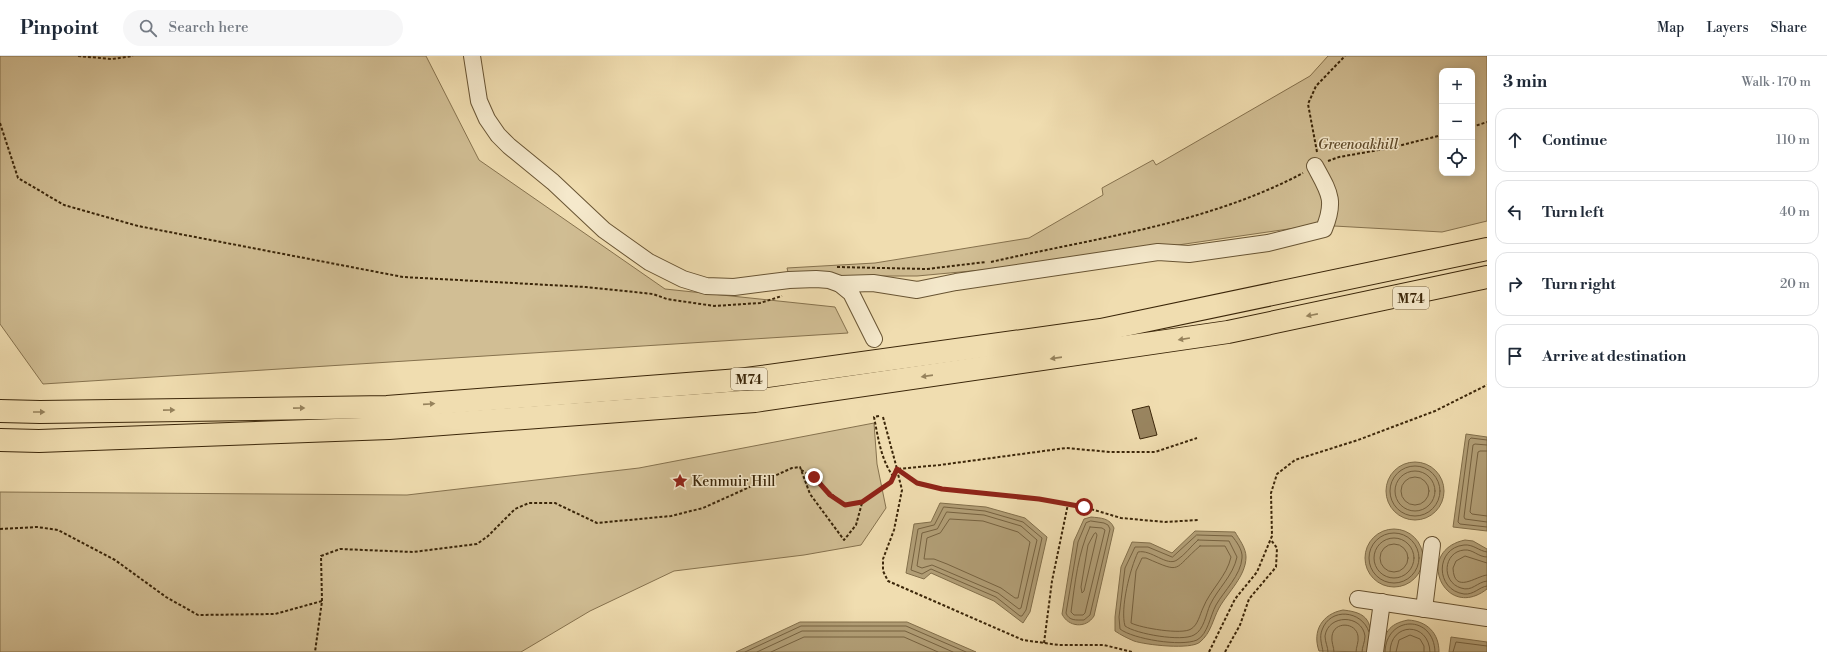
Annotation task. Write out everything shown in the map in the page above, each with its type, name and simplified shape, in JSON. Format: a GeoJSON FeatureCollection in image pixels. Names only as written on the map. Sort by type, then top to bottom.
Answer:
{"type":"FeatureCollection","features":[{"type":"Feature","properties":{"kind":"highway","name":"M74"},"geometry":{"type":"LineString","coordinates":[[0,411],[40,412],[387,407],[739,380],[1101,330],[1487,249]]}},
{"type":"Feature","properties":{"kind":"highway","name":"M74"},"geometry":{"type":"LineString","coordinates":[[0,440],[39,441],[389,428],[755,401],[1228,332],[1487,277]]}},
{"type":"Feature","properties":{"kind":"highway","name":"M74"},"geometry":{"type":"LineString","coordinates":[[1336,310],[1487,286]]}},
{"type":"Feature","properties":{"kind":"lane"},"geometry":{"type":"LineString","coordinates":[[472,56],[479,101],[487,119],[498,135],[509,146],[553,182],[604,230],[649,262],[683,279],[706,286],[734,287],[770,281],[816,279],[829,280],[840,284],[851,293],[874,339]]}},
{"type":"Feature","properties":{"kind":"lane"},"geometry":{"type":"LineString","coordinates":[[840,284],[874,283],[917,290],[956,282],[1158,252],[1189,254],[1268,243],[1324,229],[1331,213],[1330,192],[1318,165]]}},
{"type":"Feature","properties":{"kind":"lane"},"geometry":{"type":"LineString","coordinates":[[1424,609],[1432,545]]}},
{"type":"Feature","properties":{"kind":"lane"},"geometry":{"type":"LineString","coordinates":[[1358,599],[1487,618]]}},
{"type":"Feature","properties":{"kind":"lane"},"geometry":{"type":"LineString","coordinates":[[1376,652],[1382,602]]}},
{"type":"Feature","properties":{"kind":"path"},"geometry":{"type":"LineString","coordinates":[[78,56],[112,59],[133,56]]}},
{"type":"Feature","properties":{"kind":"path"},"geometry":{"type":"LineString","coordinates":[[1318,165],[1308,104],[1316,86],[1345,56]]}},
{"type":"Feature","properties":{"kind":"path"},"geometry":{"type":"LineString","coordinates":[[1475,126],[1487,122]]}},
{"type":"Feature","properties":{"kind":"path"},"geometry":{"type":"LineString","coordinates":[[0,123],[18,178],[64,205],[138,226],[403,277],[586,287],[653,294]]}},
{"type":"Feature","properties":{"kind":"path"},"geometry":{"type":"LineString","coordinates":[[835,267],[927,269],[990,262],[1127,233],[1211,211],[1272,189],[1318,165],[1339,157],[1390,148],[1439,136]]}},
{"type":"Feature","properties":{"kind":"path"},"geometry":{"type":"LineString","coordinates":[[1209,652],[1235,599],[1257,572],[1272,536],[1271,493],[1277,474],[1295,460],[1358,440],[1435,411],[1487,385]]}},
{"type":"Feature","properties":{"kind":"path"},"geometry":{"type":"LineString","coordinates":[[879,416],[874,417],[880,446],[888,470],[893,476]]}},
{"type":"Feature","properties":{"kind":"path"},"geometry":{"type":"LineString","coordinates":[[883,417],[902,490],[894,530],[883,559],[883,571],[888,581],[1023,640],[1059,645],[1104,645],[1132,652]]}},
{"type":"Feature","properties":{"kind":"path"},"geometry":{"type":"LineString","coordinates":[[897,469],[940,465],[1066,448],[1110,452],[1155,452],[1197,438]]}},
{"type":"Feature","properties":{"kind":"path"},"geometry":{"type":"LineString","coordinates":[[315,652],[322,601],[321,556],[340,549],[413,552],[476,544],[488,536],[516,509],[529,503],[555,502],[597,523],[670,516],[703,508],[792,468],[800,467],[801,470],[814,477],[830,495],[845,505],[862,502],[891,482],[897,469]]}},
{"type":"Feature","properties":{"kind":"path"},"geometry":{"type":"LineString","coordinates":[[897,469],[917,483],[942,489],[992,493],[1068,504],[1121,518],[1165,522],[1198,520]]}},
{"type":"Feature","properties":{"kind":"path"},"geometry":{"type":"LineString","coordinates":[[801,470],[810,494],[844,540],[856,525],[862,502]]}},
{"type":"Feature","properties":{"kind":"path"},"geometry":{"type":"LineString","coordinates":[[1044,643],[1052,581],[1068,504]]}},
{"type":"Feature","properties":{"kind":"path"},"geometry":{"type":"LineString","coordinates":[[0,529],[37,527],[58,530],[115,560],[166,597],[198,614],[275,614],[322,601]]}},
{"type":"Feature","properties":{"kind":"path"},"geometry":{"type":"LineString","coordinates":[[1225,652],[1240,625],[1249,600],[1276,567],[1277,548],[1270,540]]}},
{"type":"Feature","properties":{"kind":"green space"},"geometry":{"type":"Polygon","coordinates":[[[0,56],[426,56],[479,160],[665,289],[835,307],[848,333],[43,384],[0,324],[0,56]]]}},
{"type":"Feature","properties":{"kind":"green space","name":"Greenoakhill"},"geometry":{"type":"Polygon","coordinates":[[[1328,56],[1487,56],[1487,221],[1442,232],[1316,225],[1047,264],[917,276],[789,276],[787,268],[875,263],[1029,238],[1103,195],[1102,188],[1153,160],[1156,165],[1310,76],[1328,56]]]}},
{"type":"Feature","properties":{"kind":"green space"},"geometry":{"type":"Polygon","coordinates":[[[874,423],[877,464],[886,508],[861,545],[804,555],[674,571],[590,611],[521,652],[0,652],[0,492],[407,495],[639,468],[874,423]]]}},
{"type":"Feature","properties":{"kind":"water"},"geometry":{"type":"Polygon","coordinates":[[[1466,434],[1487,437],[1487,531],[1453,527],[1466,434]]]}},
{"type":"Feature","properties":{"kind":"water"},"geometry":{"type":"Polygon","coordinates":[[[1415,462],[1431,467],[1439,475],[1444,491],[1439,507],[1431,515],[1415,520],[1399,515],[1391,507],[1386,491],[1391,475],[1399,467],[1415,462]]]}},
{"type":"Feature","properties":{"kind":"water"},"geometry":{"type":"Polygon","coordinates":[[[940,503],[986,507],[1025,518],[1047,537],[1030,612],[1023,623],[994,601],[931,573],[924,579],[906,573],[914,524],[931,522],[940,503]]]}},
{"type":"Feature","properties":{"kind":"water"},"geometry":{"type":"Polygon","coordinates":[[[1091,517],[1108,520],[1114,528],[1094,616],[1086,623],[1077,625],[1068,622],[1062,614],[1074,541],[1084,519],[1091,517]]]}},
{"type":"Feature","properties":{"kind":"water"},"geometry":{"type":"Polygon","coordinates":[[[1394,529],[1410,534],[1418,542],[1423,558],[1418,574],[1410,582],[1394,587],[1378,582],[1370,574],[1365,558],[1370,542],[1378,534],[1394,529]]]}},
{"type":"Feature","properties":{"kind":"water"},"geometry":{"type":"Polygon","coordinates":[[[1195,531],[1235,532],[1244,547],[1246,554],[1245,564],[1240,577],[1219,608],[1204,638],[1200,642],[1188,646],[1158,645],[1134,641],[1115,631],[1115,617],[1121,567],[1132,542],[1150,543],[1172,553],[1195,531]]]}},
{"type":"Feature","properties":{"kind":"water"},"geometry":{"type":"Polygon","coordinates":[[[1465,540],[1473,541],[1487,549],[1487,589],[1472,597],[1459,597],[1448,591],[1441,581],[1438,569],[1441,557],[1449,547],[1465,540]]]}},
{"type":"Feature","properties":{"kind":"water"},"geometry":{"type":"Polygon","coordinates":[[[1343,610],[1360,614],[1365,618],[1371,635],[1370,652],[1319,651],[1317,637],[1320,624],[1329,615],[1343,610]]]}},
{"type":"Feature","properties":{"kind":"water"},"geometry":{"type":"Polygon","coordinates":[[[1408,620],[1421,623],[1431,629],[1437,639],[1439,652],[1382,652],[1384,640],[1388,630],[1396,624],[1408,620]]]}},
{"type":"Feature","properties":{"kind":"water"},"geometry":{"type":"Polygon","coordinates":[[[800,622],[907,622],[976,652],[736,652],[800,622]]]}},
{"type":"Feature","properties":{"kind":"water"},"geometry":{"type":"Polygon","coordinates":[[[1451,637],[1487,642],[1487,652],[1449,652],[1451,637]]]}},
{"type":"Feature","properties":{"kind":"building"},"geometry":{"type":"Polygon","coordinates":[[[1149,406],[1157,435],[1140,439],[1132,410],[1149,406]]]}},
{"type":"Feature","properties":{"kind":"place","name":"Kenmuir Hill"},"geometry":{"type":"Point","coordinates":[680,481]}},
{"type":"Feature","properties":{"kind":"route"},"geometry":{"type":"LineString","coordinates":[[814,477],[830,495],[845,505],[862,502],[891,482],[897,469],[917,483],[942,489],[984,492],[1039,499],[1084,507]]}}]}
